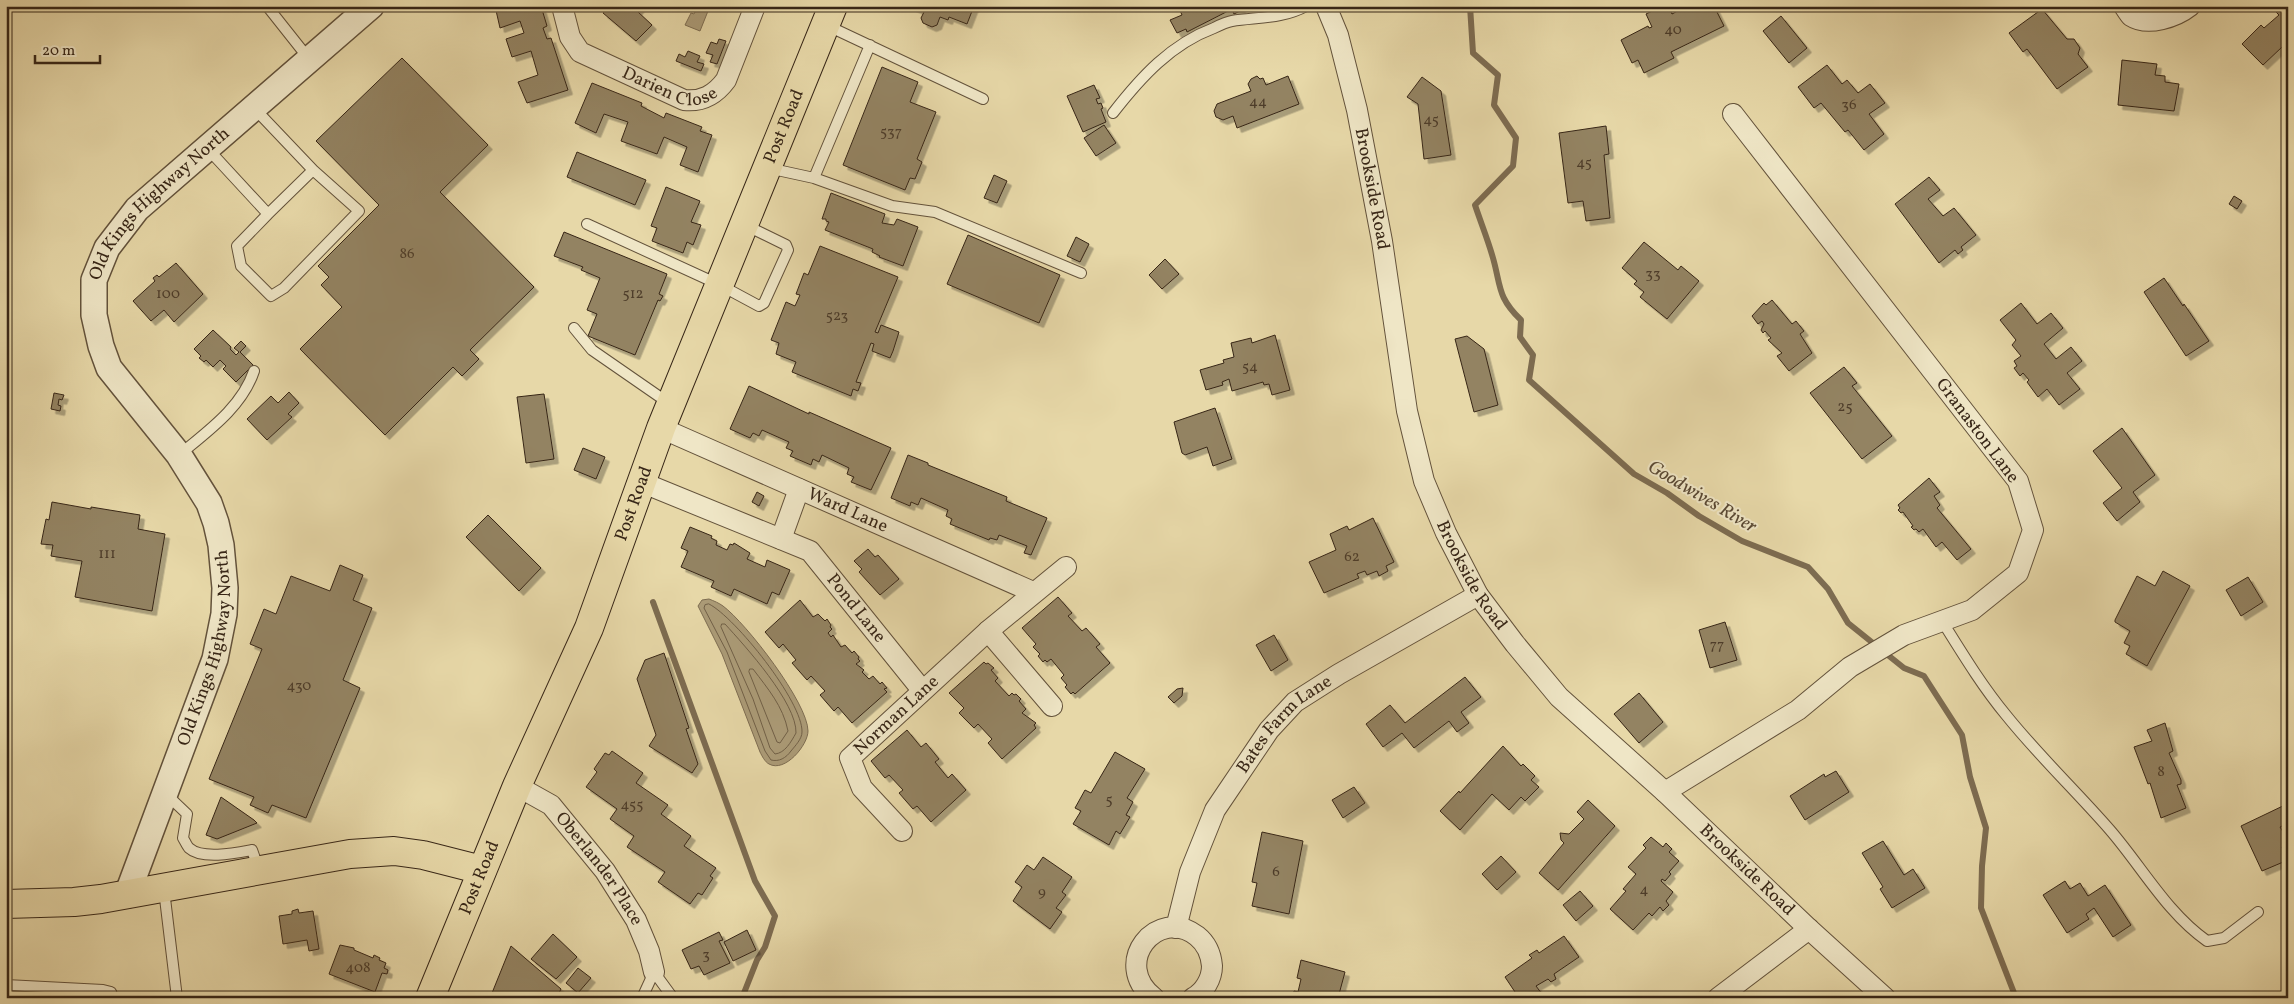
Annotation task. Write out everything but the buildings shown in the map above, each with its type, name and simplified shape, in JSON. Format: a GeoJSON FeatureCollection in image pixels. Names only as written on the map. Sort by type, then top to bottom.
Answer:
{"type":"FeatureCollection","features":[{"type":"Feature","properties":{"kind":"main road","name":"Post Road"},"geometry":{"type":"LineString","coordinates":[[430,998],[517,786],[589,628],[666,416],[829,15]]}},
{"type":"Feature","properties":{"kind":"main road"},"geometry":{"type":"LineString","coordinates":[[6,904],[74,902],[127,895],[350,854],[394,851],[423,855],[482,870]]}},
{"type":"Feature","properties":{"kind":"street","name":"Old Kings Highway North"},"geometry":{"type":"LineString","coordinates":[[127,895],[215,659],[224,614],[225,566],[216,523],[196,479],[109,368],[101,346],[94,315],[94,280],[107,248],[137,209],[371,6]]}},
{"type":"Feature","properties":{"kind":"street","name":"Darien Close"},"geometry":{"type":"LineString","coordinates":[[562,6],[570,37],[580,52],[684,100],[697,101],[719,89],[726,80],[755,6]]}},
{"type":"Feature","properties":{"kind":"street","name":"Brookside Road"},"geometry":{"type":"LineString","coordinates":[[1326,6],[1338,35],[1357,110],[1382,241],[1407,411],[1424,481],[1446,533],[1478,595],[1559,698],[1665,792],[1809,929],[1885,998]]}},
{"type":"Feature","properties":{"kind":"street"},"geometry":{"type":"LineString","coordinates":[[2124,6],[2132,16],[2153,21],[2175,16],[2190,6]]}},
{"type":"Feature","properties":{"kind":"street","name":"Granaston Lane"},"geometry":{"type":"LineString","coordinates":[[1665,792],[1798,710],[1850,667],[1904,635],[1972,610],[2018,573],[2033,530],[2018,481],[1733,114]]}},
{"type":"Feature","properties":{"kind":"street","name":"Ward Lane"},"geometry":{"type":"LineString","coordinates":[[666,416],[799,489],[1033,592]]}},
{"type":"Feature","properties":{"kind":"street","name":"Pond Lane"},"geometry":{"type":"LineString","coordinates":[[642,482],[810,551],[922,690]]}},
{"type":"Feature","properties":{"kind":"street"},"geometry":{"type":"LineString","coordinates":[[781,539],[799,489]]}},
{"type":"Feature","properties":{"kind":"street","name":"Norman Lane"},"geometry":{"type":"LineString","coordinates":[[902,831],[862,788],[850,758],[988,631],[1033,592],[1066,567]]}},
{"type":"Feature","properties":{"kind":"street","name":"Bates Farm Lane"},"geometry":{"type":"LineString","coordinates":[[1176,928],[1190,872],[1214,810],[1268,730],[1295,702],[1339,674],[1478,595]]}},
{"type":"Feature","properties":{"kind":"street"},"geometry":{"type":"LineString","coordinates":[[988,631],[1052,706]]}},
{"type":"Feature","properties":{"kind":"street","name":"Oberlander Place"},"geometry":{"type":"LineString","coordinates":[[517,786],[551,805],[605,871],[636,920],[649,952],[654,972]]}},
{"type":"Feature","properties":{"kind":"street"},"geometry":{"type":"LineString","coordinates":[[1148,995],[1137,978],[1135,963],[1140,948],[1148,937],[1162,930],[1176,928],[1191,931],[1202,940],[1210,954],[1212,968],[1208,983],[1193,998]]}},
{"type":"Feature","properties":{"kind":"street"},"geometry":{"type":"LineString","coordinates":[[1718,998],[1809,929]]}},
{"type":"Feature","properties":{"kind":"lane"},"geometry":{"type":"LineString","coordinates":[[267,6],[309,60]]}},
{"type":"Feature","properties":{"kind":"lane"},"geometry":{"type":"LineString","coordinates":[[1113,113],[1132,88],[1168,53],[1194,35],[1230,21],[1276,18],[1306,6]]}},
{"type":"Feature","properties":{"kind":"lane"},"geometry":{"type":"LineString","coordinates":[[829,15],[870,45],[983,99]]}},
{"type":"Feature","properties":{"kind":"lane"},"geometry":{"type":"LineString","coordinates":[[814,178],[870,45]]}},
{"type":"Feature","properties":{"kind":"lane"},"geometry":{"type":"LineString","coordinates":[[254,108],[313,170],[359,211],[284,288],[271,296],[241,266],[237,246],[313,170]]}},
{"type":"Feature","properties":{"kind":"lane"},"geometry":{"type":"LineString","coordinates":[[207,148],[268,214]]}},
{"type":"Feature","properties":{"kind":"lane"},"geometry":{"type":"LineString","coordinates":[[767,168],[814,178],[892,206],[935,212],[1081,273]]}},
{"type":"Feature","properties":{"kind":"lane"},"geometry":{"type":"LineString","coordinates":[[587,224],[720,285],[756,306],[761,305],[788,253],[786,245],[744,225]]}},
{"type":"Feature","properties":{"kind":"lane"},"geometry":{"type":"LineString","coordinates":[[574,328],[592,350],[666,416]]}},
{"type":"Feature","properties":{"kind":"lane"},"geometry":{"type":"LineString","coordinates":[[179,455],[218,423],[248,388],[254,371]]}},
{"type":"Feature","properties":{"kind":"lane"},"geometry":{"type":"LineString","coordinates":[[1942,621],[2005,715],[2111,832],[2192,931],[2207,941],[2224,938],[2258,912]]}},
{"type":"Feature","properties":{"kind":"lane"},"geometry":{"type":"LineString","coordinates":[[165,794],[187,814],[183,838],[190,849],[207,855],[252,850],[260,870]]}},
{"type":"Feature","properties":{"kind":"lane"},"geometry":{"type":"LineString","coordinates":[[164,889],[178,998]]}},
{"type":"Feature","properties":{"kind":"lane"},"geometry":{"type":"LineString","coordinates":[[642,998],[654,972]]}},
{"type":"Feature","properties":{"kind":"lane"},"geometry":{"type":"LineString","coordinates":[[654,972],[672,998]]}},
{"type":"Feature","properties":{"kind":"lane"},"geometry":{"type":"LineString","coordinates":[[6,985],[103,990],[111,992],[113,998]]}},
{"type":"Feature","properties":{"kind":"water"},"geometry":{"type":"Polygon","coordinates":[[[698,6],[710,6],[700,31],[685,25],[691,13],[694,14],[698,6]]]}},
{"type":"Feature","properties":{"kind":"water"},"geometry":{"type":"Polygon","coordinates":[[[709,599],[721,605],[746,629],[774,664],[798,702],[805,718],[808,731],[807,737],[800,750],[782,765],[775,766],[769,764],[760,752],[722,654],[698,606],[702,600],[709,599]]]}},
{"type":"Feature","properties":{"kind":"waterway","name":"Goodwives River"},"geometry":{"type":"LineString","coordinates":[[1470,6],[1473,53],[1498,75],[1494,105],[1516,138],[1513,166],[1475,205],[1491,251],[1501,291],[1508,305],[1521,320],[1520,337],[1533,355],[1529,380],[1634,474],[1742,541],[1808,567],[1828,589],[1848,623],[1904,668],[1924,676],[1962,735],[1970,777],[1986,828],[1982,866],[1981,908],[2016,998]]}},
{"type":"Feature","properties":{"kind":"waterway"},"geometry":{"type":"LineString","coordinates":[[653,602],[755,881],[775,916],[765,947],[757,960],[742,998]]}}]}
